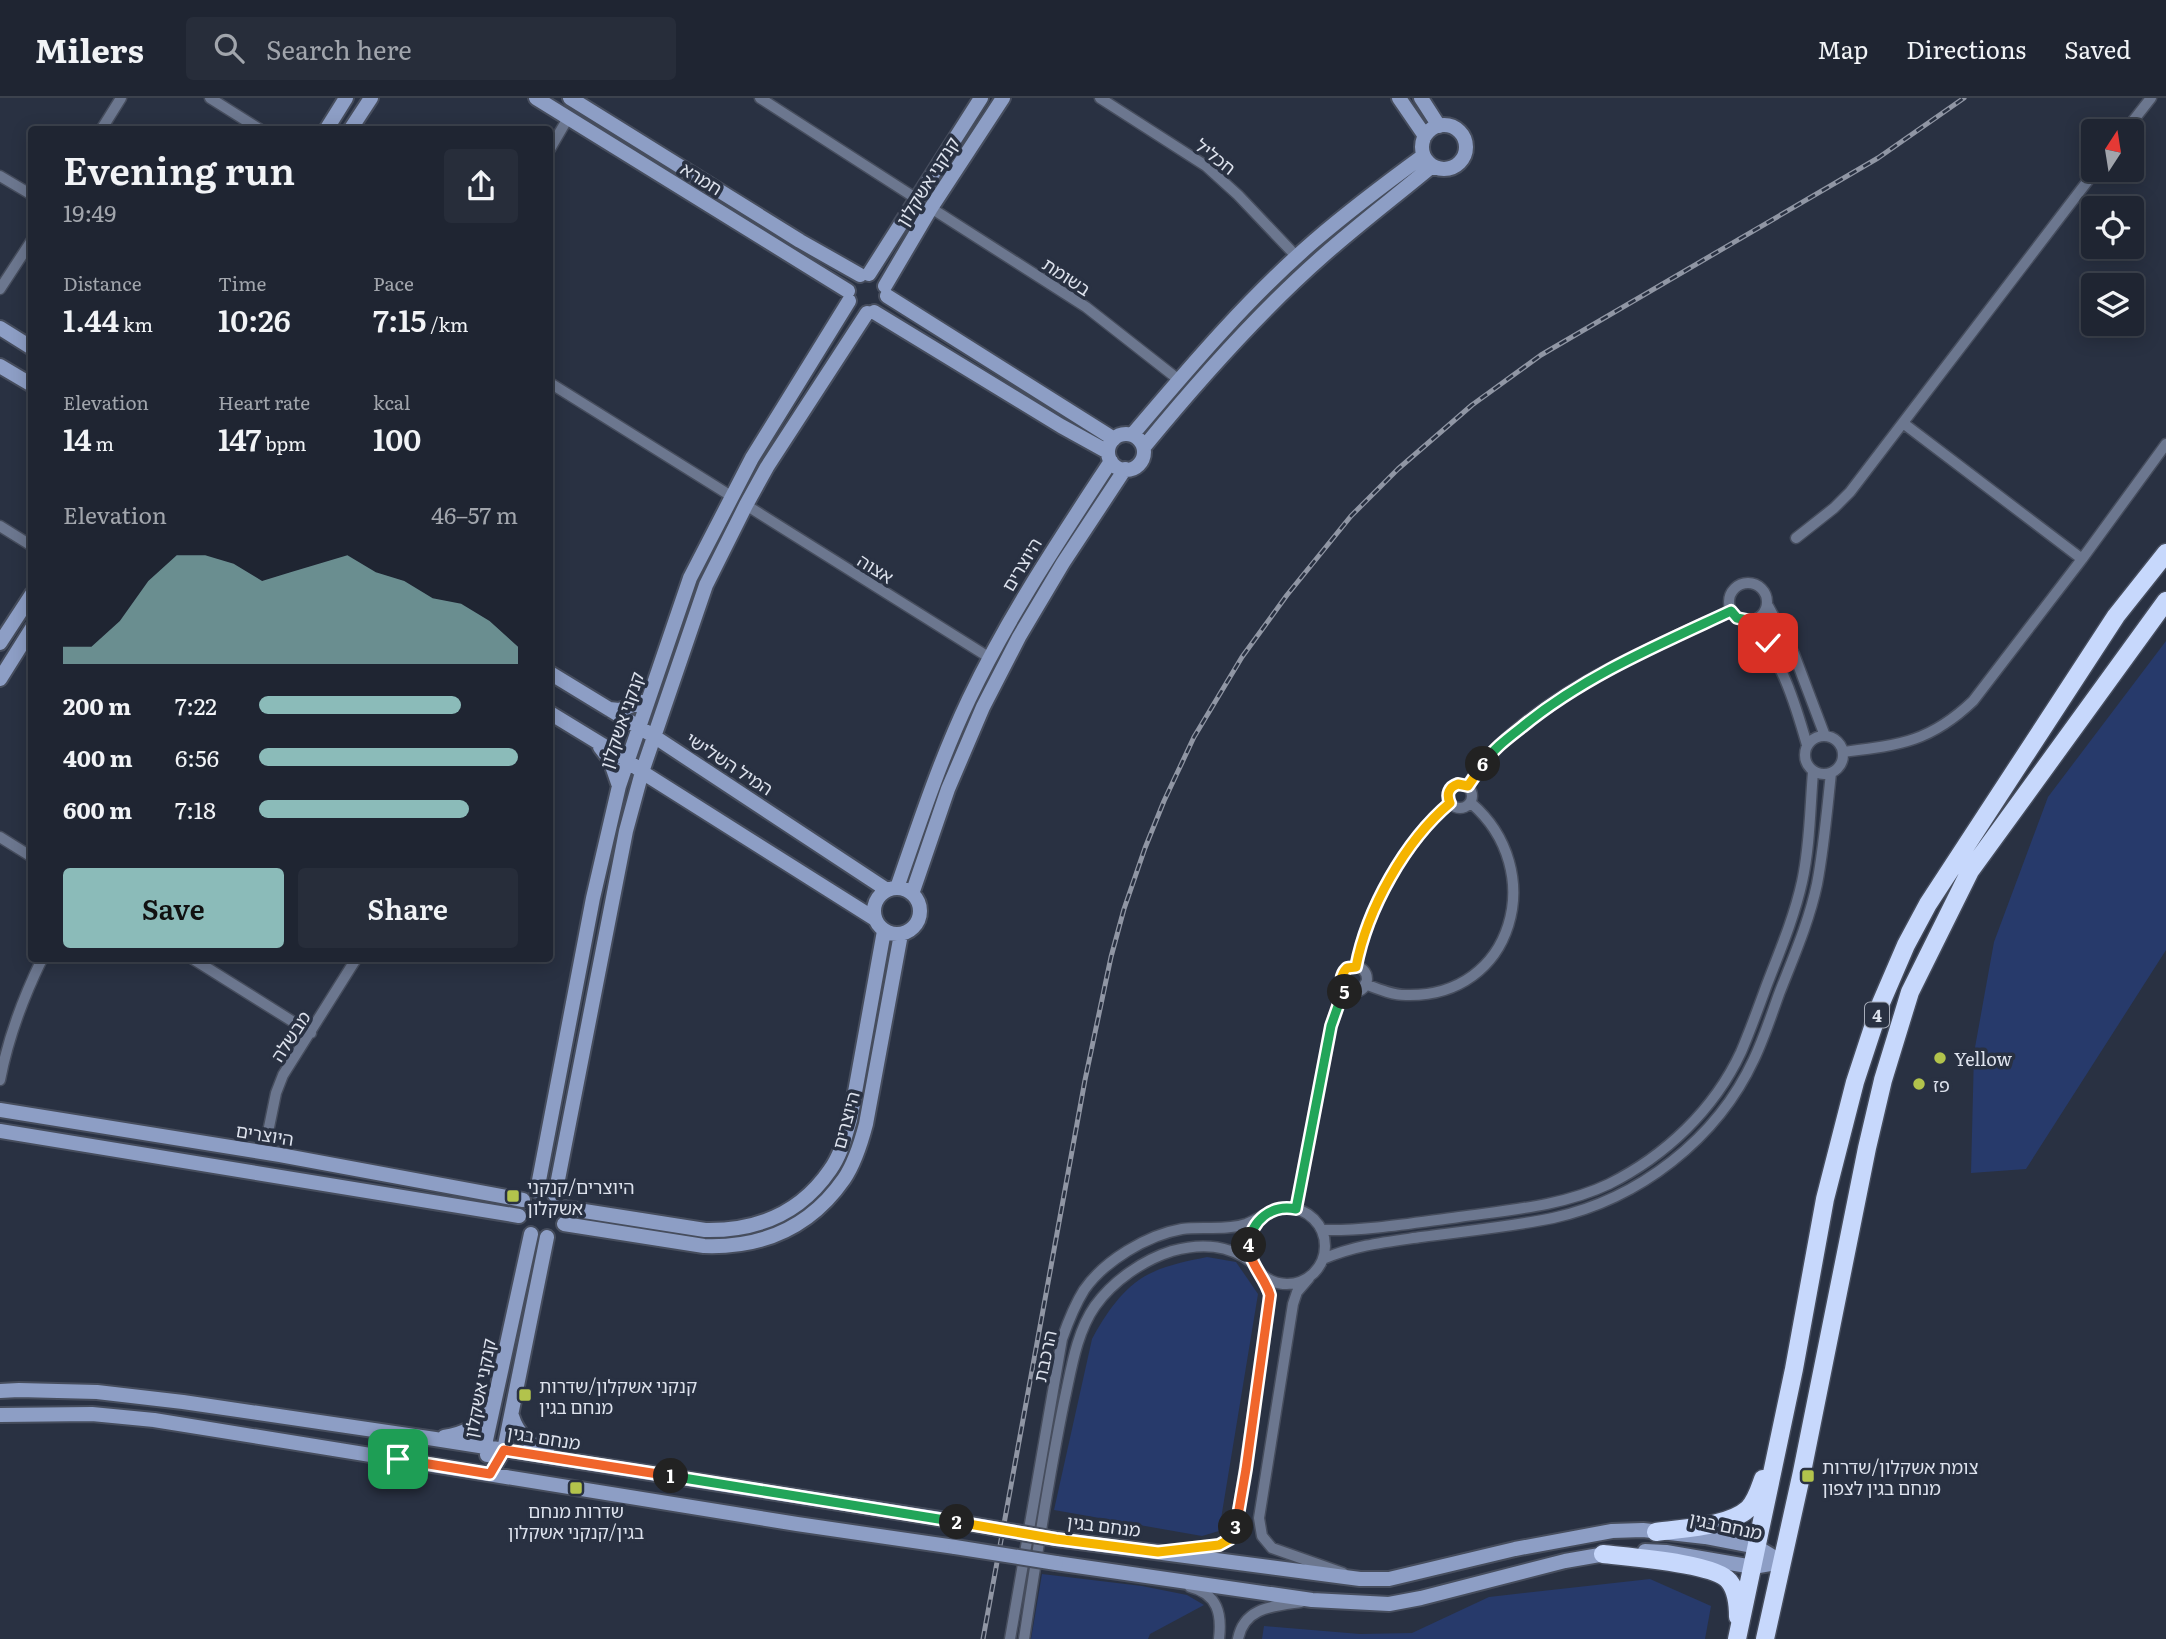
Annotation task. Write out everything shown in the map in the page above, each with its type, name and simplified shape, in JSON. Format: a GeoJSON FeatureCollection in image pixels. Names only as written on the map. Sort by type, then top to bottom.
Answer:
{"type":"FeatureCollection","features":[{"type":"Feature","properties":{"kind":"highway","name":"4"},"geometry":{"type":"LineString","coordinates":[[1738,1637],[1784,1420],[1825,1199],[1855,1082],[1881,1003],[1906,945],[1928,904],[2101,638],[2166,553]]}},
{"type":"Feature","properties":{"kind":"highway","name":"4"},"geometry":{"type":"LineString","coordinates":[[1765,1639],[1864,1160],[1883,1080],[1910,992],[1970,871],[2166,601]]}},
{"type":"Feature","properties":{"kind":"highway"},"geometry":{"type":"LineString","coordinates":[[1656,1532],[1709,1525],[1733,1518],[1747,1510],[1757,1497],[1784,1420]]}},
{"type":"Feature","properties":{"kind":"highway"},"geometry":{"type":"LineString","coordinates":[[1603,1554],[1698,1567],[1719,1573],[1729,1581],[1738,1600],[1738,1637]]}},
{"type":"Feature","properties":{"kind":"street"},"geometry":{"type":"LineString","coordinates":[[104,126],[121,98]]}},
{"type":"Feature","properties":{"kind":"street"},"geometry":{"type":"LineString","coordinates":[[211,98],[255,126]]}},
{"type":"Feature","properties":{"kind":"street"},"geometry":{"type":"LineString","coordinates":[[328,126],[346,98]]}},
{"type":"Feature","properties":{"kind":"street"},"geometry":{"type":"LineString","coordinates":[[353,126],[371,98]]}},
{"type":"Feature","properties":{"kind":"street","name":"חמרא"},"geometry":{"type":"LineString","coordinates":[[536,98],[848,296]]}},
{"type":"Feature","properties":{"kind":"street"},"geometry":{"type":"LineString","coordinates":[[760,98],[917,199]]}},
{"type":"Feature","properties":{"kind":"street","name":"קנקני אשקלון"},"geometry":{"type":"LineString","coordinates":[[864,275],[917,199],[981,98]]}},
{"type":"Feature","properties":{"kind":"street","name":"קנקני אשקלון"},"geometry":{"type":"LineString","coordinates":[[886,291],[931,208],[1003,98]]}},
{"type":"Feature","properties":{"kind":"street","name":"חכליל"},"geometry":{"type":"LineString","coordinates":[[1100,98],[1206,166],[1238,195],[1297,257]]}},
{"type":"Feature","properties":{"kind":"street"},"geometry":{"type":"LineString","coordinates":[[1399,98],[1425,136]]}},
{"type":"Feature","properties":{"kind":"street"},"geometry":{"type":"LineString","coordinates":[[1421,98],[1439,125]]}},
{"type":"Feature","properties":{"kind":"street"},"geometry":{"type":"LineString","coordinates":[[2135,119],[2151,98]]}},
{"type":"Feature","properties":{"kind":"street","name":"חמרא"},"geometry":{"type":"LineString","coordinates":[[576,100],[800,241],[864,275]]}},
{"type":"Feature","properties":{"kind":"street"},"geometry":{"type":"LineString","coordinates":[[553,144],[568,118]]}},
{"type":"Feature","properties":{"kind":"street"},"geometry":{"type":"LineString","coordinates":[[1439,125],[1452,126],[1461,132],[1467,148],[1461,162],[1454,168],[1439,169],[1428,161],[1422,144],[1425,136],[1439,125]]}},
{"type":"Feature","properties":{"kind":"street"},"geometry":{"type":"LineString","coordinates":[[1132,435],[1251,302],[1297,257],[1381,187],[1428,161]]}},
{"type":"Feature","properties":{"kind":"street"},"geometry":{"type":"LineString","coordinates":[[1144,447],[1204,377],[1292,284],[1428,161]]}},
{"type":"Feature","properties":{"kind":"street"},"geometry":{"type":"LineString","coordinates":[[0,176],[28,193]]}},
{"type":"Feature","properties":{"kind":"street"},"geometry":{"type":"LineString","coordinates":[[1796,538],[1850,492],[2087,182]]}},
{"type":"Feature","properties":{"kind":"street","name":"בשומת"},"geometry":{"type":"LineString","coordinates":[[931,208],[1086,307],[1179,380]]}},
{"type":"Feature","properties":{"kind":"street"},"geometry":{"type":"LineString","coordinates":[[0,289],[28,246]]}},
{"type":"Feature","properties":{"kind":"street"},"geometry":{"type":"LineString","coordinates":[[1111,451],[1061,426],[871,312],[856,309],[848,296],[852,282],[864,275],[879,278],[886,291],[1111,451],[1116,467],[1125,470],[1136,467],[1144,456],[1142,442],[1132,435],[1123,434],[1111,451]]}},
{"type":"Feature","properties":{"kind":"street"},"geometry":{"type":"LineString","coordinates":[[871,312],[883,305],[886,291]]}},
{"type":"Feature","properties":{"kind":"street","name":"קנקני אשקלון"},"geometry":{"type":"LineString","coordinates":[[537,1191],[593,898],[618,786],[690,578],[752,457],[848,296]]}},
{"type":"Feature","properties":{"kind":"street","name":"קנקני אשקלון"},"geometry":{"type":"LineString","coordinates":[[555,1195],[607,926],[636,796],[706,585],[767,467],[871,312]]}},
{"type":"Feature","properties":{"kind":"street"},"geometry":{"type":"LineString","coordinates":[[0,328],[28,346]]}},
{"type":"Feature","properties":{"kind":"street"},"geometry":{"type":"LineString","coordinates":[[0,366],[28,383]]}},
{"type":"Feature","properties":{"kind":"street"},"geometry":{"type":"LineString","coordinates":[[553,385],[731,496]]}},
{"type":"Feature","properties":{"kind":"street"},"geometry":{"type":"LineString","coordinates":[[1903,423],[2082,559]]}},
{"type":"Feature","properties":{"kind":"street"},"geometry":{"type":"LineString","coordinates":[[1843,752],[1889,747],[1917,739],[1937,730],[1957,716],[1981,691],[2166,444]]}},
{"type":"Feature","properties":{"kind":"street","name":"היוצרים"},"geometry":{"type":"LineString","coordinates":[[892,889],[968,700],[1111,451]]}},
{"type":"Feature","properties":{"kind":"street","name":"היוצרים"},"geometry":{"type":"LineString","coordinates":[[912,894],[948,789],[989,695],[1019,637],[1063,563],[1125,470]]}},
{"type":"Feature","properties":{"kind":"street","name":"אצוה"},"geometry":{"type":"LineString","coordinates":[[746,505],[990,658]]}},
{"type":"Feature","properties":{"kind":"street"},"geometry":{"type":"LineString","coordinates":[[0,526],[28,544]]}},
{"type":"Feature","properties":{"kind":"street"},"geometry":{"type":"LineString","coordinates":[[1768,606],[1759,618],[1752,621],[1737,618],[1731,611],[1729,598],[1732,591],[1744,582],[1760,585],[1768,598],[1768,606],[1794,654],[1825,736]]}},
{"type":"Feature","properties":{"kind":"street"},"geometry":{"type":"LineString","coordinates":[[0,643],[28,600]]}},
{"type":"Feature","properties":{"kind":"street"},"geometry":{"type":"LineString","coordinates":[[1468,786],[1488,757],[1546,707],[1614,666],[1731,611]]}},
{"type":"Feature","properties":{"kind":"street"},"geometry":{"type":"LineString","coordinates":[[1752,621],[1778,660],[1796,707],[1807,745],[1807,766],[1820,775],[1831,773],[1840,766],[1843,752],[1835,739],[1825,736],[1813,739],[1807,745]]}},
{"type":"Feature","properties":{"kind":"street"},"geometry":{"type":"LineString","coordinates":[[0,679],[28,634]]}},
{"type":"Feature","properties":{"kind":"street","name":"המיל השלישי"},"geometry":{"type":"LineString","coordinates":[[553,675],[892,889]]}},
{"type":"Feature","properties":{"kind":"street"},"geometry":{"type":"LineString","coordinates":[[606,708],[619,710],[648,700]]}},
{"type":"Feature","properties":{"kind":"street"},"geometry":{"type":"LineString","coordinates":[[664,706],[674,749]]}},
{"type":"Feature","properties":{"kind":"street"},"geometry":{"type":"LineString","coordinates":[[553,715],[627,760],[890,934],[901,934],[913,928],[920,914],[919,904],[912,894],[907,890],[892,889],[880,895],[874,904],[873,912],[880,925]]}},
{"type":"Feature","properties":{"kind":"street"},"geometry":{"type":"LineString","coordinates":[[597,743],[610,760],[618,786]]}},
{"type":"Feature","properties":{"kind":"street"},"geometry":{"type":"LineString","coordinates":[[1322,1230],[1355,1231],[1496,1212],[1561,1200],[1606,1185],[1667,1147],[1712,1101],[1741,1052],[1795,909],[1802,882],[1808,849],[1813,772]]}},
{"type":"Feature","properties":{"kind":"street"},"geometry":{"type":"LineString","coordinates":[[1323,1259],[1361,1245],[1498,1226],[1578,1211],[1613,1198],[1643,1182],[1692,1144],[1724,1109],[1754,1059],[1800,941],[1817,884],[1831,773]]}},
{"type":"Feature","properties":{"kind":"street"},"geometry":{"type":"LineString","coordinates":[[1453,786],[1468,786],[1473,794],[1467,807],[1458,808],[1450,803],[1448,794],[1453,786]]}},
{"type":"Feature","properties":{"kind":"street"},"geometry":{"type":"LineString","coordinates":[[636,796],[652,790],[673,790]]}},
{"type":"Feature","properties":{"kind":"street"},"geometry":{"type":"LineString","coordinates":[[1356,967],[1364,933],[1390,880],[1424,828],[1450,803]]}},
{"type":"Feature","properties":{"kind":"street"},"geometry":{"type":"LineString","coordinates":[[1365,984],[1406,995],[1443,990],[1474,975],[1497,949],[1512,915],[1514,880],[1511,863],[1490,822],[1471,803]]}},
{"type":"Feature","properties":{"kind":"street"},"geometry":{"type":"LineString","coordinates":[[0,837],[28,854]]}},
{"type":"Feature","properties":{"kind":"street","name":"היוצרים"},"geometry":{"type":"LineString","coordinates":[[565,1208],[705,1230],[724,1230],[747,1228],[771,1220],[792,1208],[815,1189],[831,1169],[843,1146],[850,1120],[880,925]]}},
{"type":"Feature","properties":{"kind":"street","name":"היוצרים"},"geometry":{"type":"LineString","coordinates":[[564,1224],[725,1247],[751,1244],[777,1235],[802,1221],[827,1200],[845,1178],[858,1153],[866,1124],[901,934]]}},
{"type":"Feature","properties":{"kind":"street"},"geometry":{"type":"LineString","coordinates":[[0,1080],[21,1006],[41,962]]}},
{"type":"Feature","properties":{"kind":"street"},"geometry":{"type":"LineString","coordinates":[[198,962],[311,1033]]}},
{"type":"Feature","properties":{"kind":"street","name":"מבשלה"},"geometry":{"type":"LineString","coordinates":[[267,1137],[279,1084],[354,962]]}},
{"type":"Feature","properties":{"kind":"street"},"geometry":{"type":"LineString","coordinates":[[1356,967],[1364,972],[1365,984],[1356,992],[1346,990],[1341,981],[1342,975],[1347,968],[1356,967]]}},
{"type":"Feature","properties":{"kind":"street"},"geometry":{"type":"LineString","coordinates":[[1296,1209],[1331,1026],[1346,990]]}},
{"type":"Feature","properties":{"kind":"street","name":"היוצרים"},"geometry":{"type":"LineString","coordinates":[[0,1110],[280,1155],[523,1200]]}},
{"type":"Feature","properties":{"kind":"street"},"geometry":{"type":"LineString","coordinates":[[0,1131],[519,1216]]}},
{"type":"Feature","properties":{"kind":"street"},"geometry":{"type":"LineString","coordinates":[[248,1150],[267,1137],[280,1155]]}},
{"type":"Feature","properties":{"kind":"street"},"geometry":{"type":"LineString","coordinates":[[537,1191],[547,1191],[555,1195],[560,1198],[565,1208],[564,1224],[555,1234],[547,1237],[525,1230],[519,1216],[523,1200],[537,1191]]}},
{"type":"Feature","properties":{"kind":"street"},"geometry":{"type":"LineString","coordinates":[[1158,1552],[1219,1545],[1230,1539],[1236,1529],[1270,1295],[1266,1282],[1253,1263],[1249,1240],[1260,1219],[1279,1208],[1296,1209],[1314,1218],[1322,1230],[1326,1245],[1317,1271],[1297,1283],[1284,1284],[1261,1274]]}},
{"type":"Feature","properties":{"kind":"street","name":"הרכבת"},"geometry":{"type":"LineString","coordinates":[[1010,1639],[1062,1339],[1072,1311],[1085,1288],[1111,1263],[1161,1233],[1236,1226],[1270,1212]]}},
{"type":"Feature","properties":{"kind":"street","name":"קנקני אשקלון"},"geometry":{"type":"LineString","coordinates":[[490,1474],[485,1447],[531,1234]]}},
{"type":"Feature","properties":{"kind":"street","name":"קנקני אשקלון"},"geometry":{"type":"LineString","coordinates":[[490,1474],[504,1450],[547,1237]]}},
{"type":"Feature","properties":{"kind":"street","name":"הרכבת"},"geometry":{"type":"LineString","coordinates":[[1024,1639],[1057,1435],[1081,1334],[1094,1307],[1132,1271],[1161,1254],[1210,1246],[1235,1251],[1253,1263]]}},
{"type":"Feature","properties":{"kind":"street"},"geometry":{"type":"LineString","coordinates":[[1308,1278],[1297,1292],[1293,1304],[1259,1529],[1266,1543],[1272,1548],[1360,1579]]}},
{"type":"Feature","properties":{"kind":"street","name":"מנחם בגין"},"geometry":{"type":"LineString","coordinates":[[0,1391],[97,1392],[171,1400],[569,1460],[1056,1539],[1360,1579],[1389,1579],[1515,1549],[1612,1531],[1705,1537],[1757,1547],[1782,1562]]}},
{"type":"Feature","properties":{"kind":"street"},"geometry":{"type":"LineString","coordinates":[[435,1439],[470,1429],[484,1420],[493,1409]]}},
{"type":"Feature","properties":{"kind":"street","name":"מנחם בגין"},"geometry":{"type":"LineString","coordinates":[[0,1415],[92,1414],[155,1420],[797,1524],[1312,1600],[1389,1604],[1566,1561],[1636,1551],[1666,1552],[1753,1567],[1782,1562]]}},
{"type":"Feature","properties":{"kind":"street"},"geometry":{"type":"LineString","coordinates":[[512,1414],[515,1426],[522,1436],[547,1452],[569,1460]]}},
{"type":"Feature","properties":{"kind":"street"},"geometry":{"type":"LineString","coordinates":[[1149,1576],[1198,1589],[1211,1598],[1221,1620],[1219,1639]]}},
{"type":"Feature","properties":{"kind":"street"},"geometry":{"type":"LineString","coordinates":[[1238,1639],[1240,1628],[1245,1621],[1262,1609],[1312,1600]]}},
{"type":"Feature","properties":{"kind":"shaded area"},"geometry":{"type":"Polygon","coordinates":[[[2166,641],[2166,950],[2026,1169],[1971,1173],[1974,1053],[1994,942],[2048,797],[2166,641]]]}},
{"type":"Feature","properties":{"kind":"shaded area"},"geometry":{"type":"Polygon","coordinates":[[[1207,1257],[1236,1262],[1258,1294],[1219,1531],[1202,1536],[1054,1510],[1092,1339],[1116,1302],[1131,1286],[1163,1268],[1207,1257]]]}},
{"type":"Feature","properties":{"kind":"shaded area"},"geometry":{"type":"Polygon","coordinates":[[[1042,1574],[1142,1586],[1187,1595],[1204,1605],[1150,1634],[1148,1639],[1031,1639],[1042,1574]]]}},
{"type":"Feature","properties":{"kind":"shaded area"},"geometry":{"type":"Polygon","coordinates":[[[1650,1579],[1711,1606],[1705,1639],[1262,1639],[1264,1626],[1360,1634],[1412,1633],[1489,1597],[1650,1579]]]}},
{"type":"Feature","properties":{"kind":"railway"},"geometry":{"type":"LineString","coordinates":[[983,1639],[1085,1080],[1111,957],[1124,909],[1164,801],[1194,737],[1242,657],[1287,595],[1351,516],[1398,469],[1472,405],[1541,355],[1878,158],[1964,98]]}},
{"type":"Feature","properties":{"kind":"place","name":"Yellow"},"geometry":{"type":"Point","coordinates":[1940,1058]}},
{"type":"Feature","properties":{"kind":"place","name":"פז"},"geometry":{"type":"Point","coordinates":[1919,1084]}},
{"type":"Feature","properties":{"kind":"place","name":"היוצרים/קנקני אשקלון"},"geometry":{"type":"Point","coordinates":[513,1196]}},
{"type":"Feature","properties":{"kind":"place","name":"קנקני אשקלון/שדרות מנחם בגין"},"geometry":{"type":"Point","coordinates":[525,1395]}},
{"type":"Feature","properties":{"kind":"place","name":"צומת אשקלון/שדרות מנחם בגין לצפון"},"geometry":{"type":"Point","coordinates":[1808,1476]}},
{"type":"Feature","properties":{"kind":"place","name":"שדרות מנחם בגין/קנקני אשקלון"},"geometry":{"type":"Point","coordinates":[576,1488]}},
{"type":"Feature","properties":{"kind":"route"},"geometry":{"type":"LineString","coordinates":[[398,1459],[490,1474],[504,1450],[1056,1539],[1158,1552],[1219,1545],[1230,1539],[1236,1529],[1239,1515],[1270,1295],[1266,1282],[1253,1263],[1249,1240],[1253,1228],[1270,1212],[1279,1208],[1296,1209],[1331,1026],[1346,990],[1341,976],[1347,968],[1356,967],[1364,933],[1390,880],[1424,828],[1450,803],[1450,789],[1458,784],[1468,786],[1488,757],[1506,740],[1546,707],[1593,677],[1731,611],[1737,618],[1752,621],[1768,643]]}}]}
